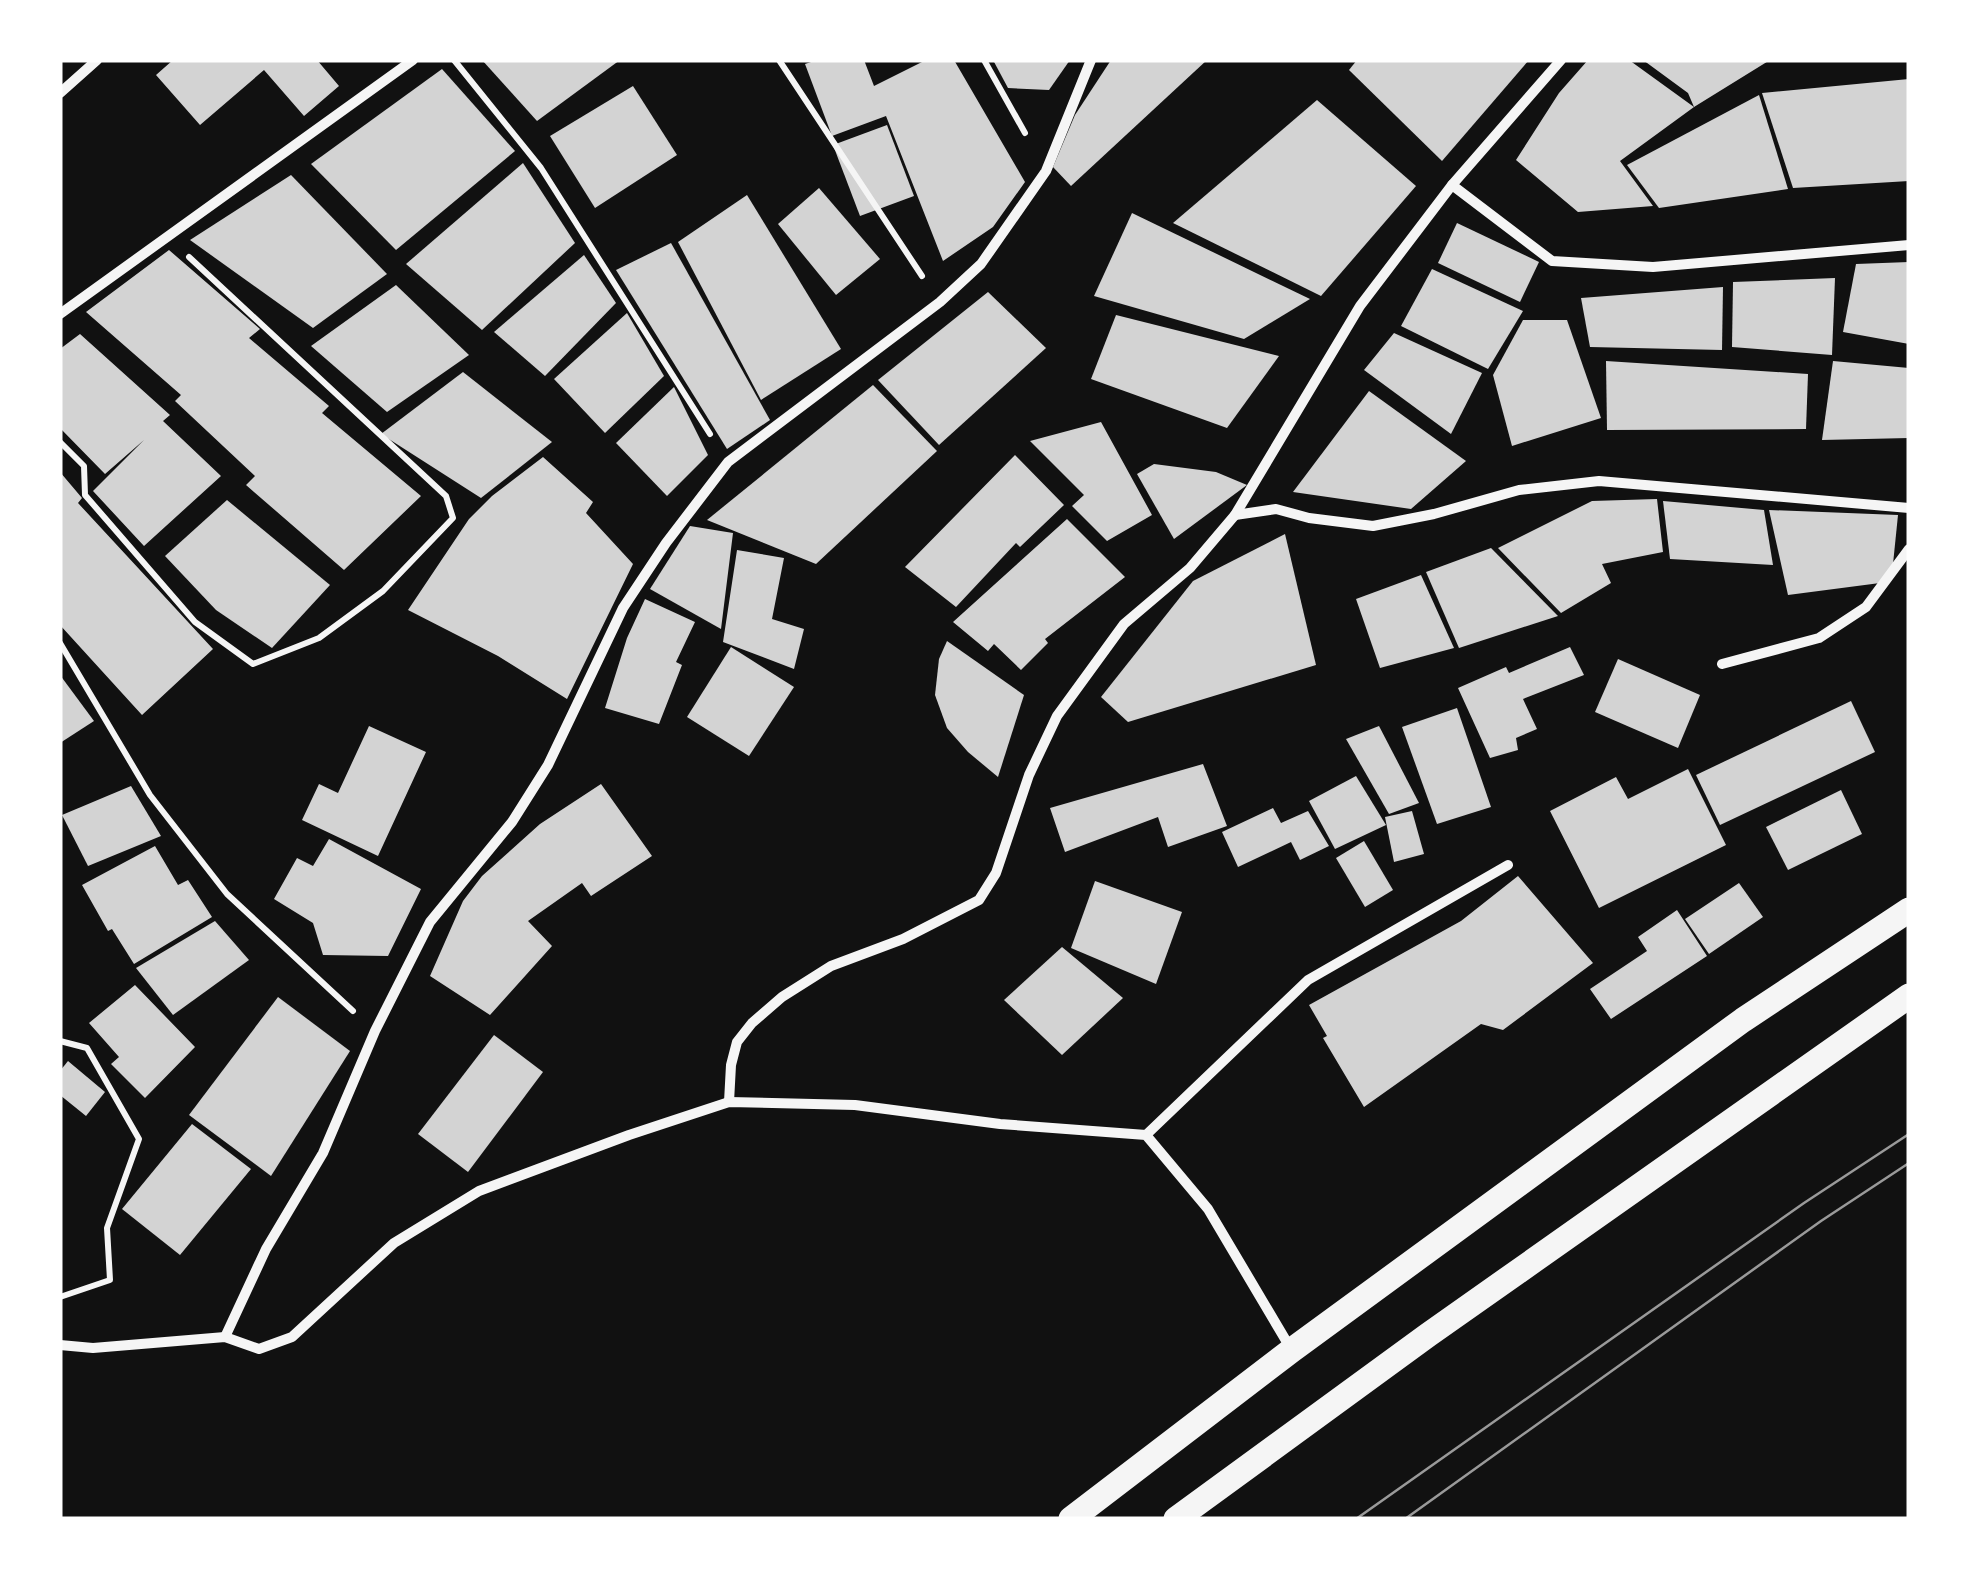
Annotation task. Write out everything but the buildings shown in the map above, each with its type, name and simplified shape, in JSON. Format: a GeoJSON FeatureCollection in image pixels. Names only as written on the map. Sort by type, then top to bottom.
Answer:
{"type":"FeatureCollection","features":[{"type":"Feature","properties":{"kind":"main road"},"geometry":{"type":"LineString","coordinates":[[1072,1519],[1292,1350],[1742,1020],[1909,910]]}},
{"type":"Feature","properties":{"kind":"main road"},"geometry":{"type":"LineString","coordinates":[[1176,1519],[1460,1312],[1909,996]]}},
{"type":"Feature","properties":{"kind":"street"},"geometry":{"type":"LineString","coordinates":[[60,93],[97,60]]}},
{"type":"Feature","properties":{"kind":"street"},"geometry":{"type":"LineString","coordinates":[[60,314],[413,60]]}},
{"type":"Feature","properties":{"kind":"street"},"geometry":{"type":"LineString","coordinates":[[225,1336],[266,1249],[323,1153],[375,1031],[430,922],[512,822],[548,764],[622,608],[666,543],[728,462],[940,302],[981,264],[1046,172],[1091,60]]}},
{"type":"Feature","properties":{"kind":"street"},"geometry":{"type":"LineString","coordinates":[[729,1102],[737,1042],[782,998],[831,966],[903,939],[979,900],[996,872],[1029,775],[1057,716],[1124,624],[1190,568],[1235,515],[1360,306],[1452,185],[1561,60]]}},
{"type":"Feature","properties":{"kind":"street"},"geometry":{"type":"LineString","coordinates":[[1452,185],[1552,261],[1653,267],[1909,245]]}},
{"type":"Feature","properties":{"kind":"street"},"geometry":{"type":"LineString","coordinates":[[1235,515],[1276,509],[1309,518],[1373,526],[1520,490],[1599,481],[1909,508]]}},
{"type":"Feature","properties":{"kind":"street"},"geometry":{"type":"LineString","coordinates":[[1722,664],[1819,638],[1866,607],[1909,549]]}},
{"type":"Feature","properties":{"kind":"street"},"geometry":{"type":"LineString","coordinates":[[1146,1135],[1308,980],[1508,865]]}},
{"type":"Feature","properties":{"kind":"street"},"geometry":{"type":"LineString","coordinates":[[60,1344],[112,1347],[225,1336],[258,1349],[292,1337],[394,1243],[479,1191],[729,1102],[855,1104],[1000,1124],[1146,1135],[1208,1209],[1292,1350]]}},
{"type":"Feature","properties":{"kind":"path"},"geometry":{"type":"LineString","coordinates":[[454,60],[541,168],[728,462]]}},
{"type":"Feature","properties":{"kind":"path"},"geometry":{"type":"LineString","coordinates":[[779,60],[940,302]]}},
{"type":"Feature","properties":{"kind":"path"},"geometry":{"type":"LineString","coordinates":[[984,60],[1046,172]]}},
{"type":"Feature","properties":{"kind":"path"},"geometry":{"type":"LineString","coordinates":[[60,442],[84,466],[86,495],[122,537],[196,622],[252,664],[319,638],[383,590],[453,518],[446,496],[166,236]]}},
{"type":"Feature","properties":{"kind":"path"},"geometry":{"type":"LineString","coordinates":[[60,643],[150,796],[227,894],[375,1031]]}},
{"type":"Feature","properties":{"kind":"path"},"geometry":{"type":"LineString","coordinates":[[60,1041],[87,1048],[139,1139],[107,1228],[110,1280],[60,1297]]}},
{"type":"Feature","properties":{"kind":"tram line"},"geometry":{"type":"LineString","coordinates":[[1356,1519],[1804,1203],[1909,1134]]}},
{"type":"Feature","properties":{"kind":"tram line"},"geometry":{"type":"LineString","coordinates":[[1405,1519],[1821,1221],[1909,1163]]}}]}
